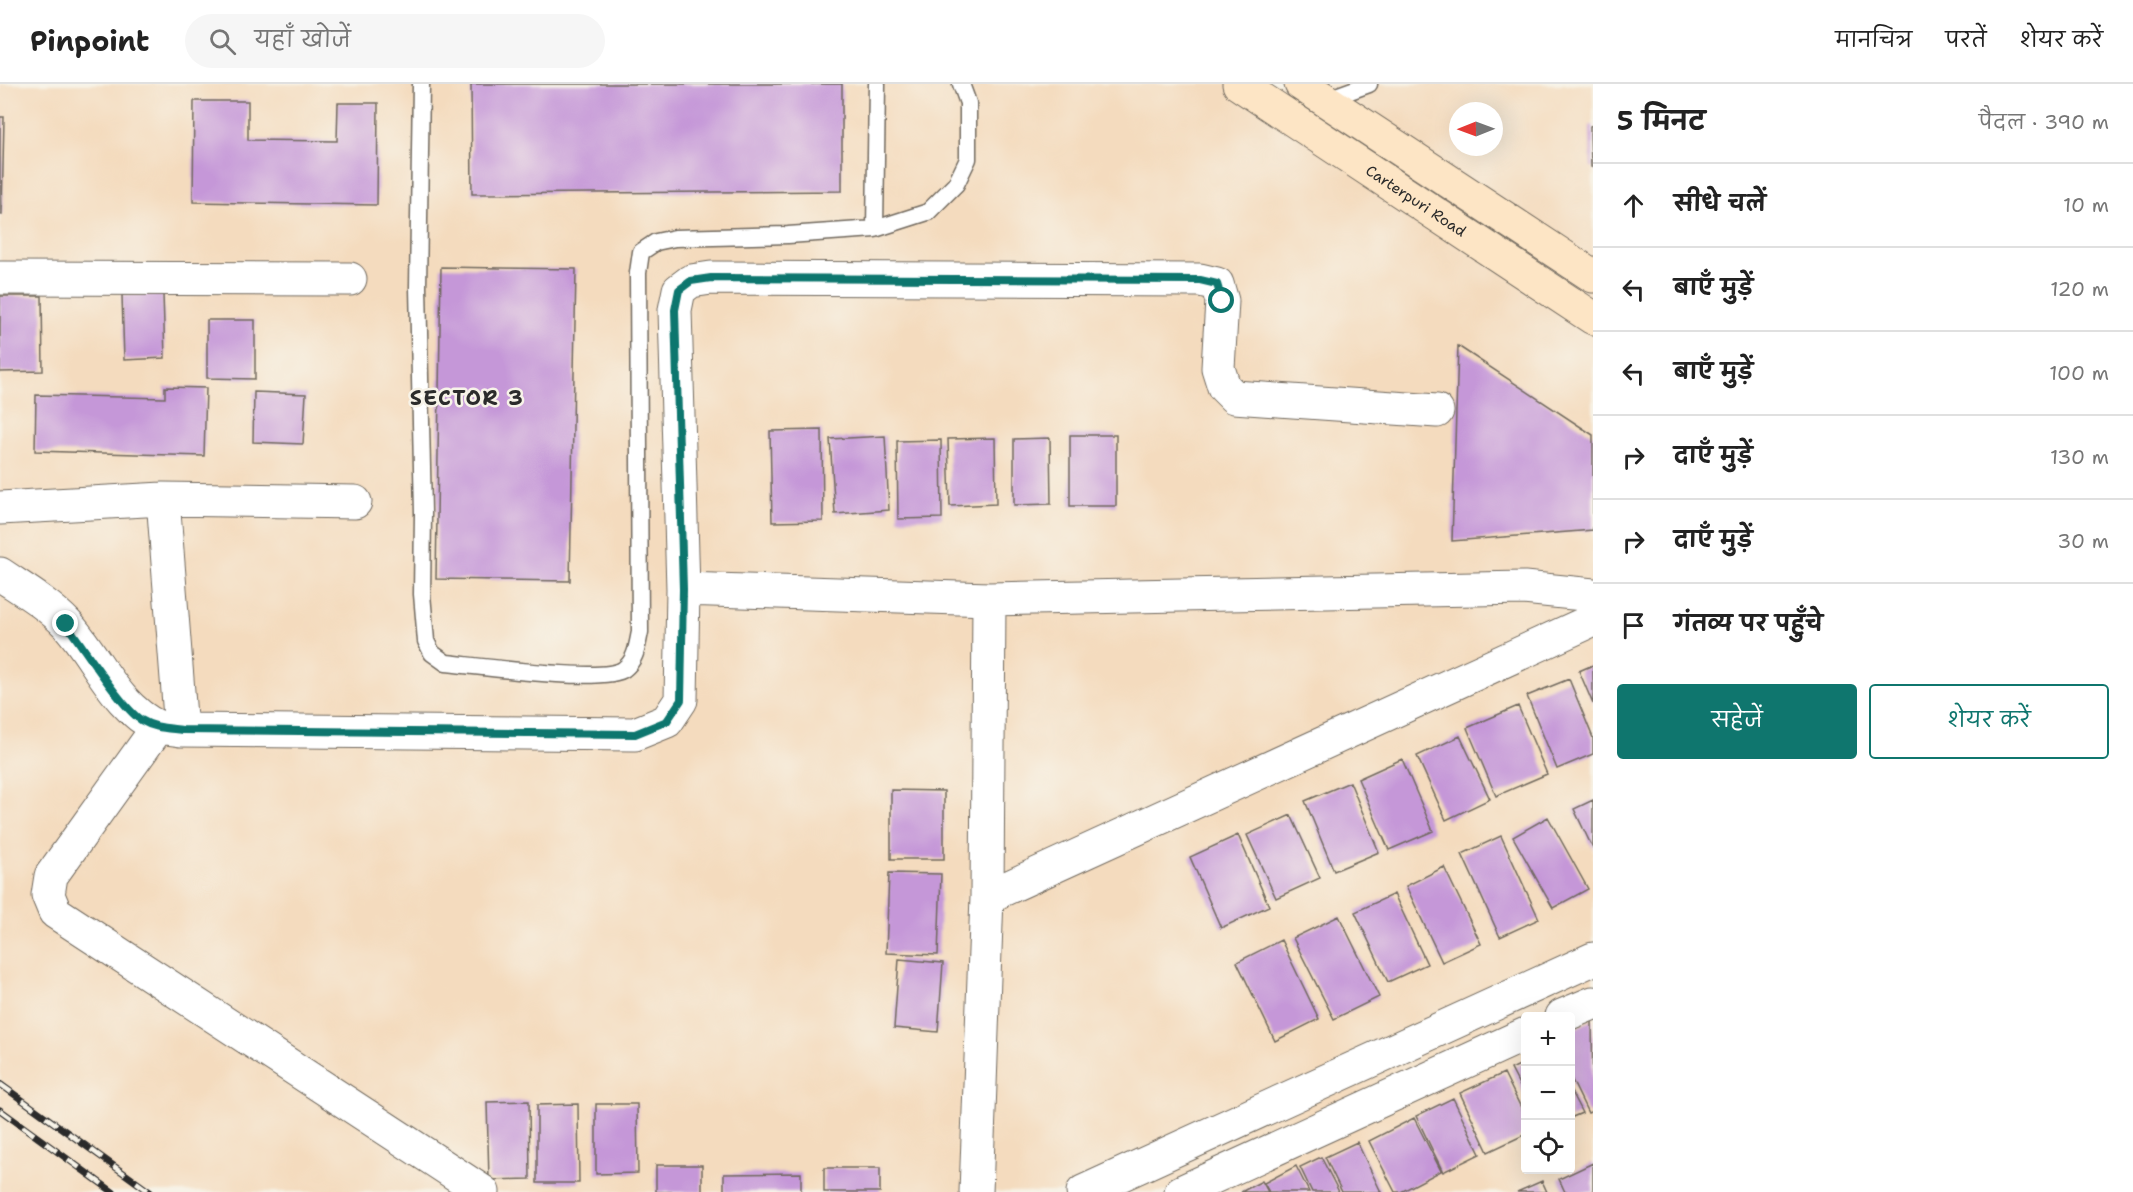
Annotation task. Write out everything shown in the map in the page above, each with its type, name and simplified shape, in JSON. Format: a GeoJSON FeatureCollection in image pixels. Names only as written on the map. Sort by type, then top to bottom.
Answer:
{"type":"FeatureCollection","features":[{"type":"Feature","properties":{"kind":"main road","name":"Carterpuri Road"},"geometry":{"type":"LineString","coordinates":[[1239,84],[1593,318]]}},
{"type":"Feature","properties":{"kind":"main road"},"geometry":{"type":"LineString","coordinates":[[1313,92],[1593,276]]}},
{"type":"Feature","properties":{"kind":"street"},"geometry":{"type":"LineString","coordinates":[[0,278],[350,279]]}},
{"type":"Feature","properties":{"kind":"street"},"geometry":{"type":"LineString","coordinates":[[0,574],[66,624],[125,703],[140,719],[170,729],[635,734],[667,721],[681,700],[683,589],[675,310],[679,290],[691,281],[711,278],[1200,280],[1217,284],[1222,301],[1218,368],[1224,387],[1234,397],[1437,411]]}},
{"type":"Feature","properties":{"kind":"street"},"geometry":{"type":"LineString","coordinates":[[163,499],[170,729],[51,876],[48,895],[55,912],[483,1192]]}},
{"type":"Feature","properties":{"kind":"street"},"geometry":{"type":"LineString","coordinates":[[0,508],[163,499],[355,502]]}},
{"type":"Feature","properties":{"kind":"street"},"geometry":{"type":"LineString","coordinates":[[683,589],[989,598],[1524,588],[1593,595]]}},
{"type":"Feature","properties":{"kind":"street"},"geometry":{"type":"LineString","coordinates":[[976,1192],[987,897],[989,598]]}},
{"type":"Feature","properties":{"kind":"street"},"geometry":{"type":"LineString","coordinates":[[987,897],[1593,621]]}},
{"type":"Feature","properties":{"kind":"street"},"geometry":{"type":"LineString","coordinates":[[1083,1192],[1593,958]]}},
{"type":"Feature","properties":{"kind":"street"},"geometry":{"type":"LineString","coordinates":[[1573,1012],[1593,1003]]}},
{"type":"Feature","properties":{"kind":"street"},"geometry":{"type":"LineString","coordinates":[[1181,1192],[1521,1036]]}},
{"type":"Feature","properties":{"kind":"lane"},"geometry":{"type":"LineString","coordinates":[[421,84],[418,287],[423,501],[422,594],[426,641],[432,653],[446,663],[598,677],[623,670],[636,656],[640,633],[638,273],[641,252],[656,242],[675,238],[788,236],[875,230],[928,212],[956,184],[968,159],[968,103],[961,84]]}},
{"type":"Feature","properties":{"kind":"lane"},"geometry":{"type":"LineString","coordinates":[[875,230],[877,84]]}},
{"type":"Feature","properties":{"kind":"lane"},"geometry":{"type":"LineString","coordinates":[[1313,92],[1370,84]]}},
{"type":"Feature","properties":{"kind":"building"},"geometry":{"type":"Polygon","coordinates":[[[471,84],[842,84],[842,191],[472,194],[471,84]]]}},
{"type":"Feature","properties":{"kind":"building"},"geometry":{"type":"Polygon","coordinates":[[[194,101],[248,101],[248,140],[337,141],[338,103],[378,103],[377,205],[193,202],[194,101]]]}},
{"type":"Feature","properties":{"kind":"building"},"geometry":{"type":"Polygon","coordinates":[[[0,117],[4,117],[2,214],[0,214],[0,117]]]}},
{"type":"Feature","properties":{"kind":"building"},"geometry":{"type":"Polygon","coordinates":[[[1593,125],[1593,167],[1591,167],[1590,126],[1593,125]]]}},
{"type":"Feature","properties":{"kind":"building"},"geometry":{"type":"Polygon","coordinates":[[[441,267],[576,269],[570,581],[436,579],[441,267]]]}},
{"type":"Feature","properties":{"kind":"building"},"geometry":{"type":"Polygon","coordinates":[[[163,294],[165,358],[124,360],[122,295],[163,294]]]}},
{"type":"Feature","properties":{"kind":"building"},"geometry":{"type":"Polygon","coordinates":[[[0,296],[42,296],[43,371],[0,372],[0,296]]]}},
{"type":"Feature","properties":{"kind":"building"},"geometry":{"type":"Polygon","coordinates":[[[207,320],[255,320],[255,379],[207,378],[207,320]]]}},
{"type":"Feature","properties":{"kind":"building"},"geometry":{"type":"Polygon","coordinates":[[[1458,346],[1593,435],[1593,530],[1452,541],[1458,346]]]}},
{"type":"Feature","properties":{"kind":"building"},"geometry":{"type":"Polygon","coordinates":[[[165,387],[206,388],[204,456],[35,451],[36,395],[165,398],[165,387]]]}},
{"type":"Feature","properties":{"kind":"building"},"geometry":{"type":"Polygon","coordinates":[[[254,392],[306,394],[303,444],[253,442],[254,392]]]}},
{"type":"Feature","properties":{"kind":"building"},"geometry":{"type":"Polygon","coordinates":[[[822,430],[823,521],[772,522],[770,431],[822,430]]]}},
{"type":"Feature","properties":{"kind":"building"},"geometry":{"type":"Polygon","coordinates":[[[1070,435],[1116,435],[1116,506],[1070,506],[1070,435]]]}},
{"type":"Feature","properties":{"kind":"building"},"geometry":{"type":"Polygon","coordinates":[[[885,436],[889,510],[835,514],[830,439],[885,436]]]}},
{"type":"Feature","properties":{"kind":"building"},"geometry":{"type":"Polygon","coordinates":[[[995,438],[996,504],[950,506],[948,439],[995,438]]]}},
{"type":"Feature","properties":{"kind":"building"},"geometry":{"type":"Polygon","coordinates":[[[1050,438],[1051,504],[1014,505],[1014,439],[1050,438]]]}},
{"type":"Feature","properties":{"kind":"building"},"geometry":{"type":"Polygon","coordinates":[[[941,440],[942,518],[898,519],[897,441],[941,440]]]}},
{"type":"Feature","properties":{"kind":"building"},"geometry":{"type":"Polygon","coordinates":[[[1593,665],[1593,704],[1579,671],[1593,665]]]}},
{"type":"Feature","properties":{"kind":"building"},"geometry":{"type":"Polygon","coordinates":[[[1569,679],[1593,738],[1593,754],[1557,769],[1527,696],[1569,679]]]}},
{"type":"Feature","properties":{"kind":"building"},"geometry":{"type":"Polygon","coordinates":[[[1518,706],[1547,774],[1496,796],[1467,728],[1518,706]]]}},
{"type":"Feature","properties":{"kind":"building"},"geometry":{"type":"Polygon","coordinates":[[[1460,736],[1490,799],[1446,820],[1417,756],[1460,736]]]}},
{"type":"Feature","properties":{"kind":"building"},"geometry":{"type":"Polygon","coordinates":[[[1402,759],[1433,831],[1389,850],[1358,779],[1402,759]]]}},
{"type":"Feature","properties":{"kind":"building"},"geometry":{"type":"Polygon","coordinates":[[[1350,782],[1379,852],[1334,871],[1305,801],[1350,782]]]}},
{"type":"Feature","properties":{"kind":"building"},"geometry":{"type":"Polygon","coordinates":[[[891,790],[944,791],[944,859],[891,859],[891,790]]]}},
{"type":"Feature","properties":{"kind":"building"},"geometry":{"type":"Polygon","coordinates":[[[1593,800],[1593,849],[1574,809],[1593,800]]]}},
{"type":"Feature","properties":{"kind":"building"},"geometry":{"type":"Polygon","coordinates":[[[1291,815],[1320,878],[1276,898],[1247,835],[1291,815]]]}},
{"type":"Feature","properties":{"kind":"building"},"geometry":{"type":"Polygon","coordinates":[[[1548,817],[1588,889],[1553,908],[1513,837],[1548,817]]]}},
{"type":"Feature","properties":{"kind":"building"},"geometry":{"type":"Polygon","coordinates":[[[1238,835],[1269,906],[1221,928],[1190,857],[1238,835]]]}},
{"type":"Feature","properties":{"kind":"building"},"geometry":{"type":"Polygon","coordinates":[[[1501,836],[1539,919],[1500,937],[1462,854],[1501,836]]]}},
{"type":"Feature","properties":{"kind":"building"},"geometry":{"type":"Polygon","coordinates":[[[1444,867],[1481,944],[1442,962],[1406,886],[1444,867]]]}},
{"type":"Feature","properties":{"kind":"building"},"geometry":{"type":"Polygon","coordinates":[[[889,873],[941,874],[938,955],[886,953],[889,873]]]}},
{"type":"Feature","properties":{"kind":"building"},"geometry":{"type":"Polygon","coordinates":[[[1394,894],[1427,964],[1388,982],[1355,912],[1394,894]]]}},
{"type":"Feature","properties":{"kind":"building"},"geometry":{"type":"Polygon","coordinates":[[[1339,916],[1379,997],[1334,1019],[1293,938],[1339,916]]]}},
{"type":"Feature","properties":{"kind":"building"},"geometry":{"type":"Polygon","coordinates":[[[1281,940],[1319,1019],[1275,1041],[1237,962],[1281,940]]]}},
{"type":"Feature","properties":{"kind":"building"},"geometry":{"type":"Polygon","coordinates":[[[899,959],[943,963],[938,1032],[894,1028],[899,959]]]}},
{"type":"Feature","properties":{"kind":"building"},"geometry":{"type":"Polygon","coordinates":[[[1592,1020],[1593,1111],[1588,1113],[1575,1086],[1575,1028],[1592,1020]]]}},
{"type":"Feature","properties":{"kind":"building"},"geometry":{"type":"Polygon","coordinates":[[[1521,1064],[1521,1088],[1511,1069],[1521,1064]]]}},
{"type":"Feature","properties":{"kind":"building"},"geometry":{"type":"Polygon","coordinates":[[[1504,1073],[1521,1108],[1521,1136],[1488,1152],[1460,1093],[1504,1073]]]}},
{"type":"Feature","properties":{"kind":"building"},"geometry":{"type":"Polygon","coordinates":[[[1453,1098],[1480,1154],[1443,1172],[1416,1116],[1453,1098]]]}},
{"type":"Feature","properties":{"kind":"building"},"geometry":{"type":"Polygon","coordinates":[[[1575,1100],[1582,1113],[1575,1116],[1575,1100]]]}},
{"type":"Feature","properties":{"kind":"building"},"geometry":{"type":"Polygon","coordinates":[[[529,1101],[530,1179],[489,1180],[487,1102],[529,1101]]]}},
{"type":"Feature","properties":{"kind":"building"},"geometry":{"type":"Polygon","coordinates":[[[578,1104],[579,1183],[537,1183],[537,1105],[578,1104]]]}},
{"type":"Feature","properties":{"kind":"building"},"geometry":{"type":"Polygon","coordinates":[[[596,1104],[637,1104],[638,1173],[596,1174],[596,1104]]]}},
{"type":"Feature","properties":{"kind":"building"},"geometry":{"type":"Polygon","coordinates":[[[1414,1118],[1441,1171],[1401,1192],[1395,1192],[1369,1141],[1414,1118]]]}},
{"type":"Feature","properties":{"kind":"building"},"geometry":{"type":"Polygon","coordinates":[[[1357,1142],[1381,1192],[1342,1192],[1325,1157],[1357,1142]]]}},
{"type":"Feature","properties":{"kind":"building"},"geometry":{"type":"Polygon","coordinates":[[[1321,1157],[1339,1192],[1312,1192],[1300,1167],[1321,1157]]]}},
{"type":"Feature","properties":{"kind":"building"},"geometry":{"type":"Polygon","coordinates":[[[1593,1163],[1593,1192],[1565,1192],[1559,1179],[1575,1174],[1575,1171],[1593,1163]]]}},
{"type":"Feature","properties":{"kind":"building"},"geometry":{"type":"Polygon","coordinates":[[[656,1165],[702,1165],[702,1192],[656,1192],[656,1165]]]}},
{"type":"Feature","properties":{"kind":"building"},"geometry":{"type":"Polygon","coordinates":[[[1296,1166],[1309,1192],[1269,1192],[1264,1183],[1296,1166]]]}},
{"type":"Feature","properties":{"kind":"building"},"geometry":{"type":"Polygon","coordinates":[[[824,1168],[880,1168],[880,1192],[824,1192],[824,1168]]]}},
{"type":"Feature","properties":{"kind":"building"},"geometry":{"type":"Polygon","coordinates":[[[801,1173],[801,1192],[724,1192],[724,1174],[801,1173]]]}},
{"type":"Feature","properties":{"kind":"building"},"geometry":{"type":"Polygon","coordinates":[[[1262,1181],[1268,1192],[1241,1192],[1262,1181]]]}},
{"type":"Feature","properties":{"kind":"building"},"geometry":{"type":"Polygon","coordinates":[[[1542,1181],[1547,1192],[1517,1192],[1542,1181]]]}},
{"type":"Feature","properties":{"kind":"railway"},"geometry":{"type":"LineString","coordinates":[[0,1084],[150,1192]]}},
{"type":"Feature","properties":{"kind":"railway"},"geometry":{"type":"LineString","coordinates":[[0,1110],[113,1192]]}},
{"type":"Feature","properties":{"kind":"district","name":"SECTOR 3"},"geometry":{"type":"Point","coordinates":[467,398]}},
{"type":"Feature","properties":{"kind":"route"},"geometry":{"type":"LineString","coordinates":[[66,624],[125,703],[140,719],[158,727],[182,730],[635,734],[667,721],[681,700],[683,589],[675,310],[679,290],[691,281],[711,278],[1200,280],[1217,284],[1222,301]]}}]}
